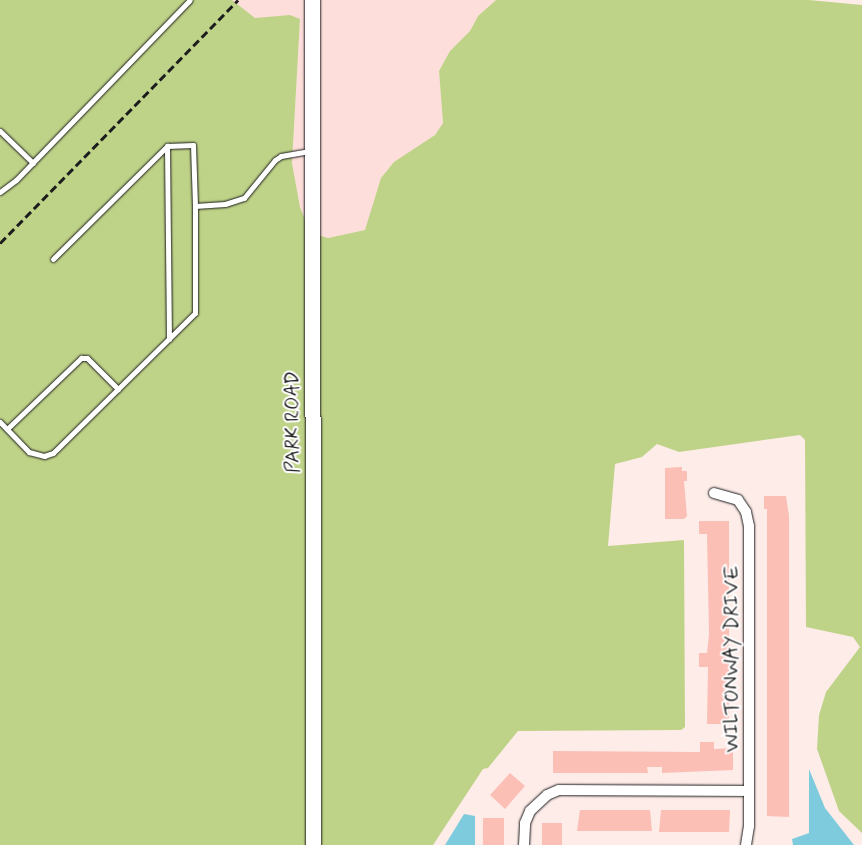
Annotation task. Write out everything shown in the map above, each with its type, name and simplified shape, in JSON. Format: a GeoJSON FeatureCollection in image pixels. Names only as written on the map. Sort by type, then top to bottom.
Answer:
{"type":"FeatureCollection","features":[{"type":"Feature","properties":{"kind":"street","name":"PARK ROAD"},"geometry":{"type":"LineString","coordinates":[[312,0],[312,845]]}},
{"type":"Feature","properties":{"kind":"street","name":"WILTONWAY DRIVE"},"geometry":{"type":"LineString","coordinates":[[714,493],[738,500],[746,512],[749,526],[749,791],[746,845]]}},
{"type":"Feature","properties":{"kind":"street"},"geometry":{"type":"LineString","coordinates":[[524,845],[525,823],[530,811],[547,795],[559,790],[749,791]]}},
{"type":"Feature","properties":{"kind":"lane"},"geometry":{"type":"LineString","coordinates":[[0,192],[33,163],[190,0]]}},
{"type":"Feature","properties":{"kind":"lane"},"geometry":{"type":"LineString","coordinates":[[0,131],[33,163]]}},
{"type":"Feature","properties":{"kind":"lane"},"geometry":{"type":"LineString","coordinates":[[0,422],[29,452],[44,456],[53,453],[195,313],[193,145],[167,146],[53,259]]}},
{"type":"Feature","properties":{"kind":"lane"},"geometry":{"type":"LineString","coordinates":[[167,146],[170,339]]}},
{"type":"Feature","properties":{"kind":"lane"},"geometry":{"type":"LineString","coordinates":[[195,206],[225,204],[244,198],[281,156],[312,151]]}},
{"type":"Feature","properties":{"kind":"lane"},"geometry":{"type":"LineString","coordinates":[[7,429],[81,358],[87,358],[118,389]]}},
{"type":"Feature","properties":{"kind":"shaded area"},"geometry":{"type":"Polygon","coordinates":[[[232,0],[307,0],[307,225],[300,207],[292,163],[300,19],[255,18],[232,0]]]}},
{"type":"Feature","properties":{"kind":"shaded area"},"geometry":{"type":"Polygon","coordinates":[[[318,0],[496,0],[478,16],[470,31],[450,51],[439,71],[443,123],[435,135],[416,149],[365,230],[328,238],[318,235],[318,0]]]}},
{"type":"Feature","properties":{"kind":"green space"},"geometry":{"type":"Polygon","coordinates":[[[0,0],[232,0],[255,18],[290,15],[300,19],[292,163],[300,207],[307,225],[307,845],[0,845],[0,0]]]}},
{"type":"Feature","properties":{"kind":"green space"},"geometry":{"type":"Polygon","coordinates":[[[496,0],[809,0],[862,5],[862,833],[839,811],[817,749],[819,715],[826,692],[860,647],[853,637],[806,627],[805,440],[800,435],[679,452],[657,444],[642,457],[615,464],[608,546],[684,540],[685,727],[681,730],[518,731],[488,768],[483,769],[433,845],[318,845],[318,235],[328,238],[365,230],[381,178],[394,162],[435,135],[443,123],[439,71],[450,51],[470,31],[478,16],[496,0]]]}},
{"type":"Feature","properties":{"kind":"water"},"geometry":{"type":"Polygon","coordinates":[[[809,769],[825,808],[854,845],[793,845],[792,839],[809,833],[809,769]]]}},
{"type":"Feature","properties":{"kind":"water"},"geometry":{"type":"Polygon","coordinates":[[[464,814],[475,816],[475,845],[445,845],[464,814]]]}},
{"type":"Feature","properties":{"kind":"building"},"geometry":{"type":"Polygon","coordinates":[[[682,467],[682,471],[687,471],[687,481],[684,481],[687,516],[684,519],[665,519],[665,468],[682,467]]]}},
{"type":"Feature","properties":{"kind":"building"},"geometry":{"type":"Polygon","coordinates":[[[764,496],[786,496],[789,516],[789,817],[767,816],[767,509],[764,509],[764,496]]]}},
{"type":"Feature","properties":{"kind":"building"},"geometry":{"type":"Polygon","coordinates":[[[699,521],[729,521],[729,720],[726,724],[707,724],[708,667],[699,667],[699,653],[707,653],[709,634],[707,534],[699,534],[699,521]]]}},
{"type":"Feature","properties":{"kind":"building"},"geometry":{"type":"Polygon","coordinates":[[[700,742],[714,742],[714,749],[733,748],[733,770],[662,773],[662,767],[647,767],[648,773],[553,773],[553,751],[700,752],[700,742]]]}},
{"type":"Feature","properties":{"kind":"building"},"geometry":{"type":"Polygon","coordinates":[[[510,773],[525,786],[505,809],[490,795],[510,773]]]}},
{"type":"Feature","properties":{"kind":"building"},"geometry":{"type":"Polygon","coordinates":[[[580,810],[650,810],[652,831],[577,831],[580,810]]]}},
{"type":"Feature","properties":{"kind":"building"},"geometry":{"type":"Polygon","coordinates":[[[661,810],[730,810],[729,832],[659,832],[661,810]]]}},
{"type":"Feature","properties":{"kind":"building"},"geometry":{"type":"Polygon","coordinates":[[[483,818],[504,818],[504,845],[483,845],[483,818]]]}},
{"type":"Feature","properties":{"kind":"building"},"geometry":{"type":"Polygon","coordinates":[[[542,823],[562,823],[562,845],[542,845],[542,823]]]}},
{"type":"Feature","properties":{"kind":"railway"},"geometry":{"type":"LineString","coordinates":[[0,243],[238,0]]}}]}
